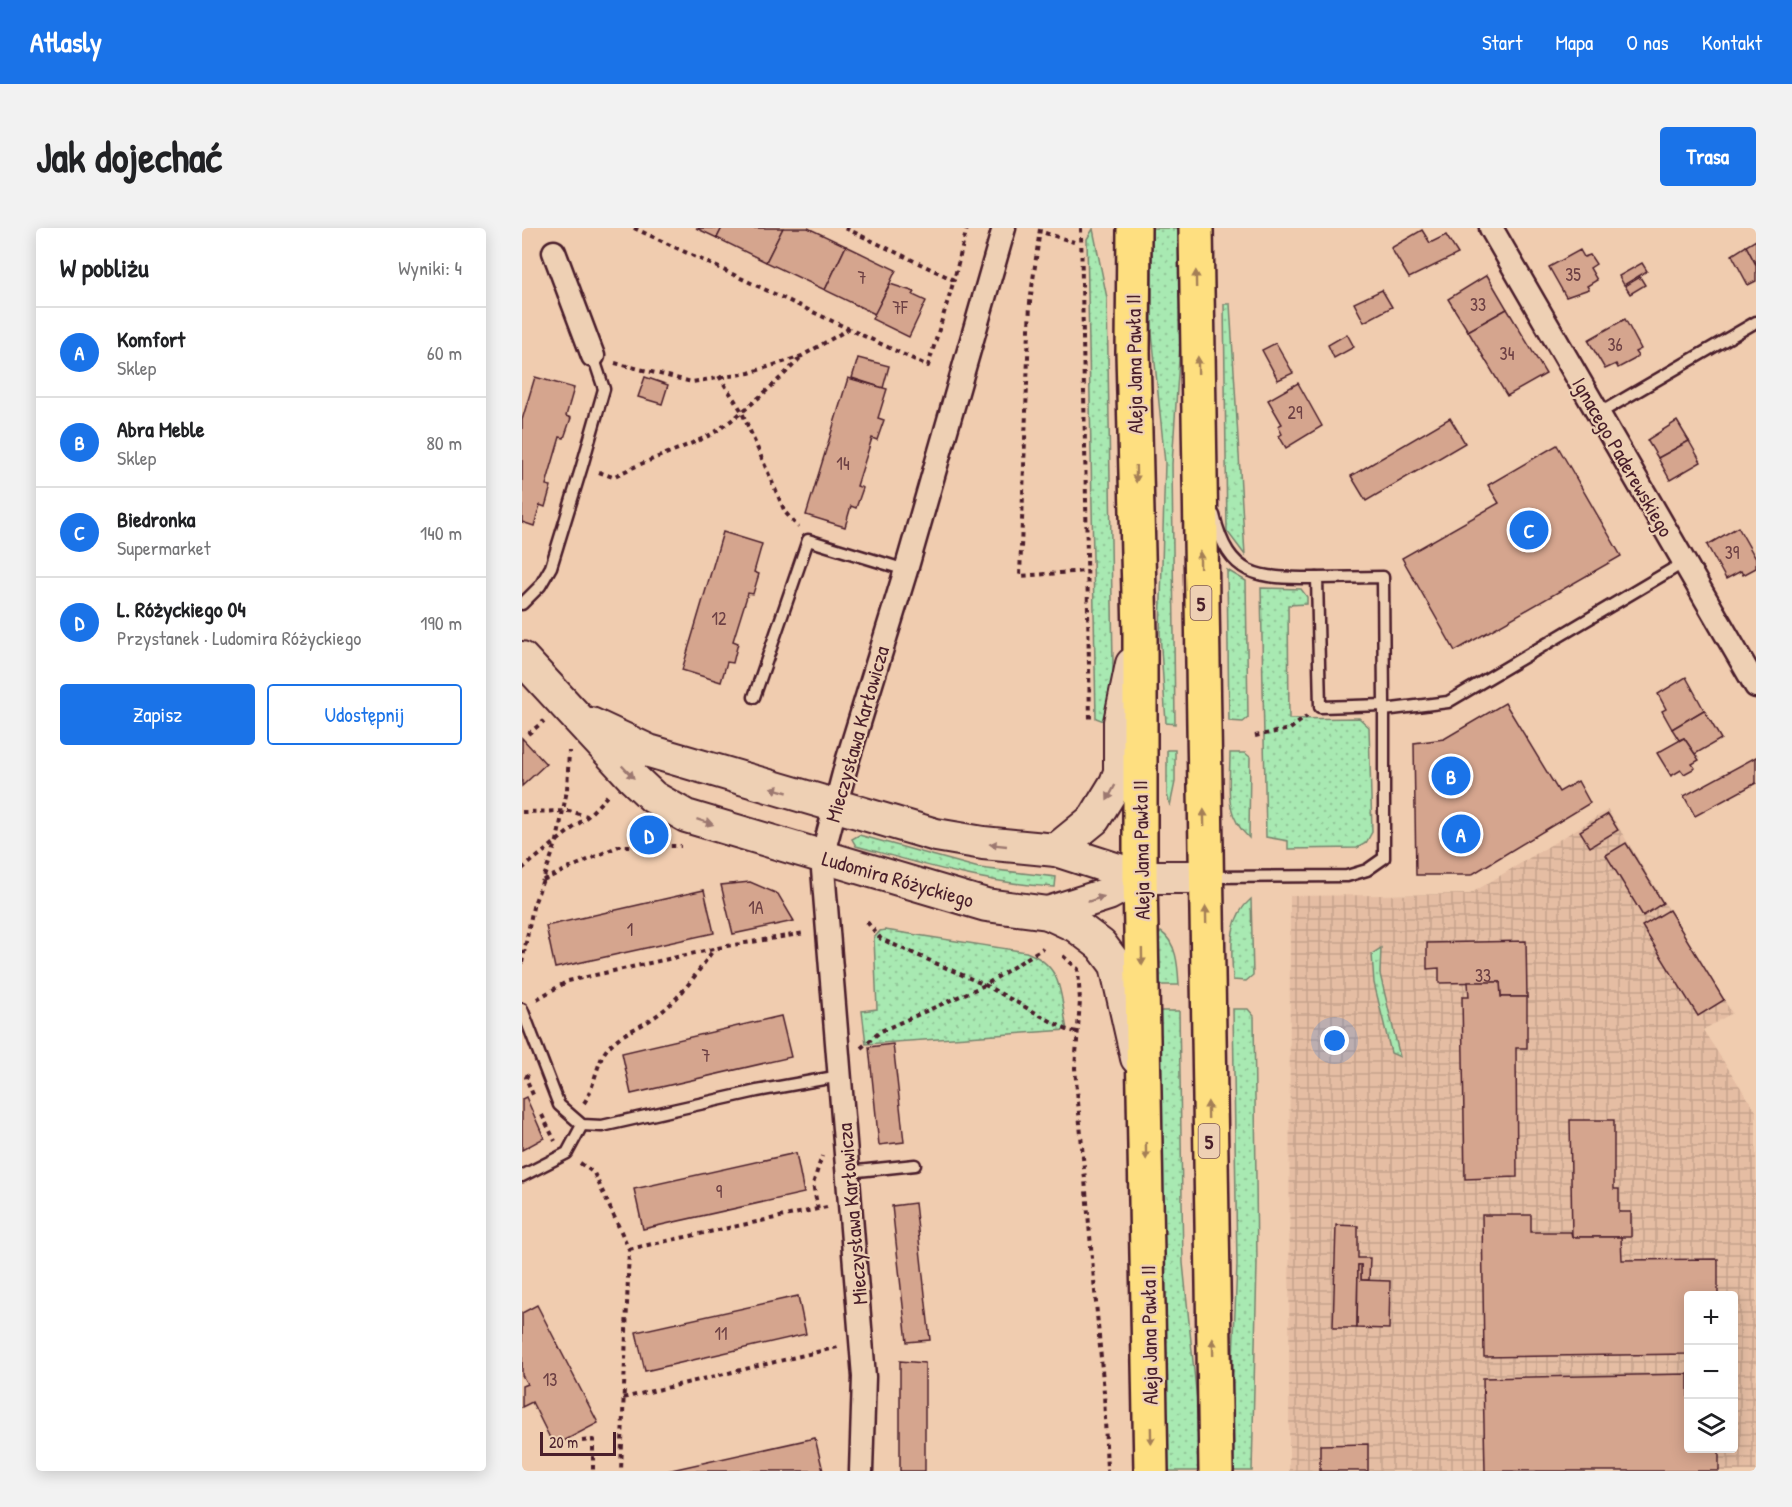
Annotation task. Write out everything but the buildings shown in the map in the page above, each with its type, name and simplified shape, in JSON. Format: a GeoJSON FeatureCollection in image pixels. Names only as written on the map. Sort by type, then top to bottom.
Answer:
{"type":"FeatureCollection","features":[{"type":"Feature","properties":{"kind":"main road","name":"Aleja Jana Pawła II"},"geometry":{"type":"LineString","coordinates":[[1134,228],[1132,352],[1140,633],[1140,877],[1151,1471]]}},
{"type":"Feature","properties":{"kind":"main road","name":"5"},"geometry":{"type":"LineString","coordinates":[[1196,228],[1216,1471]]}},
{"type":"Feature","properties":{"kind":"street","name":"Mieczysława Karłowicza"},"geometry":{"type":"LineString","coordinates":[[861,1471],[864,1377],[862,1343],[822,857],[1004,228]]}},
{"type":"Feature","properties":{"kind":"street","name":"Ignacego Paderewskiego"},"geometry":{"type":"LineString","coordinates":[[1491,228],[1756,686]]}},
{"type":"Feature","properties":{"kind":"street"},"geometry":{"type":"LineString","coordinates":[[554,252],[593,356]]}},
{"type":"Feature","properties":{"kind":"street"},"geometry":{"type":"LineString","coordinates":[[1056,850],[1094,819],[1116,783],[1120,772],[1120,722],[1140,633]]}},
{"type":"Feature","properties":{"kind":"street","name":"Ludomira Różyckiego"},"geometry":{"type":"LineString","coordinates":[[522,658],[560,718],[653,796],[686,816],[986,905],[1048,913],[1076,926],[1101,945],[1116,965],[1145,1093]]}},
{"type":"Feature","properties":{"kind":"street","name":"Ludomira Różyckiego"},"geometry":{"type":"LineString","coordinates":[[560,718],[649,751],[936,835],[983,843],[1056,850],[1140,877]]}},
{"type":"Feature","properties":{"kind":"street"},"geometry":{"type":"LineString","coordinates":[[1048,913],[1108,894],[1140,877],[1205,877]]}},
{"type":"Feature","properties":{"kind":"lane"},"geometry":{"type":"LineString","coordinates":[[1598,414],[1756,322]]}},
{"type":"Feature","properties":{"kind":"lane"},"geometry":{"type":"LineString","coordinates":[[522,604],[540,586],[551,567],[582,466],[604,389],[593,356]]}},
{"type":"Feature","properties":{"kind":"lane"},"geometry":{"type":"LineString","coordinates":[[1199,447],[1220,541],[1227,552],[1246,568],[1261,576],[1274,578],[1383,577],[1384,858],[1367,870],[1347,876],[1205,877]]}},
{"type":"Feature","properties":{"kind":"lane"},"geometry":{"type":"LineString","coordinates":[[754,697],[808,540],[906,570]]}},
{"type":"Feature","properties":{"kind":"lane"},"geometry":{"type":"LineString","coordinates":[[1317,578],[1320,707],[1384,708],[1448,702],[1683,563]]}},
{"type":"Feature","properties":{"kind":"lane"},"geometry":{"type":"LineString","coordinates":[[527,1006],[559,1105],[582,1125],[602,1126],[756,1091],[840,1067]]}},
{"type":"Feature","properties":{"kind":"lane"},"geometry":{"type":"LineString","coordinates":[[522,1176],[567,1153],[582,1125]]}},
{"type":"Feature","properties":{"kind":"lane"},"geometry":{"type":"LineString","coordinates":[[848,1172],[915,1165]]}},
{"type":"Feature","properties":{"kind":"path"},"geometry":{"type":"LineString","coordinates":[[634,228],[928,366],[967,228]]}},
{"type":"Feature","properties":{"kind":"path"},"geometry":{"type":"LineString","coordinates":[[845,228],[954,280]]}},
{"type":"Feature","properties":{"kind":"path"},"geometry":{"type":"LineString","coordinates":[[1081,228],[1086,404],[1086,571],[1092,729]]}},
{"type":"Feature","properties":{"kind":"path"},"geometry":{"type":"LineString","coordinates":[[1040,229],[1030,302],[1020,576],[1086,571]]}},
{"type":"Feature","properties":{"kind":"path"},"geometry":{"type":"LineString","coordinates":[[1045,232],[1074,242]]}},
{"type":"Feature","properties":{"kind":"path"},"geometry":{"type":"LineString","coordinates":[[593,356],[639,371],[692,382],[749,373],[802,356],[848,330]]}},
{"type":"Feature","properties":{"kind":"path"},"geometry":{"type":"LineString","coordinates":[[582,466],[613,477],[654,456],[707,436],[723,427],[802,356]]}},
{"type":"Feature","properties":{"kind":"path"},"geometry":{"type":"LineString","coordinates":[[719,376],[741,410],[785,512],[808,540]]}},
{"type":"Feature","properties":{"kind":"path"},"geometry":{"type":"LineString","coordinates":[[1255,736],[1290,729],[1320,707]]}},
{"type":"Feature","properties":{"kind":"path"},"geometry":{"type":"LineString","coordinates":[[528,734],[560,718]]}},
{"type":"Feature","properties":{"kind":"path"},"geometry":{"type":"LineString","coordinates":[[522,963],[533,907],[557,841],[567,790],[569,748]]}},
{"type":"Feature","properties":{"kind":"path"},"geometry":{"type":"LineString","coordinates":[[522,869],[588,816],[611,793]]}},
{"type":"Feature","properties":{"kind":"path"},"geometry":{"type":"LineString","coordinates":[[522,812],[563,811],[588,816]]}},
{"type":"Feature","properties":{"kind":"path"},"geometry":{"type":"LineString","coordinates":[[543,880],[619,846],[690,846]]}},
{"type":"Feature","properties":{"kind":"path"},"geometry":{"type":"LineString","coordinates":[[867,922],[881,939],[985,985],[1066,1030],[1077,1032]]}},
{"type":"Feature","properties":{"kind":"path"},"geometry":{"type":"LineString","coordinates":[[527,1006],[568,981],[715,948],[806,933]]}},
{"type":"Feature","properties":{"kind":"path"},"geometry":{"type":"LineString","coordinates":[[581,1107],[596,1082],[606,1050],[618,1038],[654,1018],[668,1006],[715,948]]}},
{"type":"Feature","properties":{"kind":"path"},"geometry":{"type":"LineString","coordinates":[[840,1067],[880,1030],[985,985],[1043,948]]}},
{"type":"Feature","properties":{"kind":"path"},"geometry":{"type":"LineString","coordinates":[[1063,956],[1078,969],[1080,1001],[1075,1068],[1104,1392],[1107,1471]]}},
{"type":"Feature","properties":{"kind":"path"},"geometry":{"type":"LineString","coordinates":[[818,1209],[813,1184],[826,1148]]}},
{"type":"Feature","properties":{"kind":"path"},"geometry":{"type":"LineString","coordinates":[[567,1153],[594,1173],[629,1249],[621,1471]]}},
{"type":"Feature","properties":{"kind":"path"},"geometry":{"type":"LineString","coordinates":[[629,1249],[851,1201]]}},
{"type":"Feature","properties":{"kind":"path"},"geometry":{"type":"LineString","coordinates":[[623,1398],[862,1343]]}},
{"type":"Feature","properties":{"kind":"path"},"geometry":{"type":"LineString","coordinates":[[582,1441],[593,1440],[593,1471]]}},
{"type":"Feature","properties":{"kind":"shaded area"},"geometry":{"type":"Polygon","coordinates":[[[1608,810],[1732,1013],[1703,1030],[1756,1111],[1756,1471],[1289,1471],[1290,896],[1470,894],[1608,810]]]}},
{"type":"Feature","properties":{"kind":"green space"},"geometry":{"type":"Polygon","coordinates":[[[1152,228],[1182,228],[1181,329],[1172,464],[1175,724],[1166,723],[1160,633],[1165,463],[1152,333],[1152,228]]]}},
{"type":"Feature","properties":{"kind":"green space"},"geometry":{"type":"Polygon","coordinates":[[[1093,229],[1107,298],[1114,725],[1096,718],[1087,239],[1093,229]]]}},
{"type":"Feature","properties":{"kind":"green space"},"geometry":{"type":"Polygon","coordinates":[[[1224,304],[1230,304],[1245,555],[1227,531],[1224,304]]]}},
{"type":"Feature","properties":{"kind":"green space"},"geometry":{"type":"Polygon","coordinates":[[[1227,570],[1246,581],[1248,718],[1243,722],[1229,721],[1227,570]]]}},
{"type":"Feature","properties":{"kind":"green space"},"geometry":{"type":"Polygon","coordinates":[[[1261,588],[1301,589],[1307,597],[1307,604],[1288,605],[1289,719],[1359,718],[1369,727],[1372,832],[1366,843],[1357,848],[1288,849],[1288,841],[1266,837],[1261,588]]]}},
{"type":"Feature","properties":{"kind":"green space"},"geometry":{"type":"Polygon","coordinates":[[[1167,750],[1175,750],[1175,782],[1170,806],[1167,794],[1167,750]]]}},
{"type":"Feature","properties":{"kind":"green space"},"geometry":{"type":"Polygon","coordinates":[[[1230,753],[1245,753],[1250,757],[1249,838],[1235,819],[1232,809],[1229,788],[1230,753]]]}},
{"type":"Feature","properties":{"kind":"green space"},"geometry":{"type":"Polygon","coordinates":[[[859,835],[979,868],[1056,877],[1055,887],[1004,882],[930,866],[856,846],[852,839],[859,835]]]}},
{"type":"Feature","properties":{"kind":"green space"},"geometry":{"type":"Polygon","coordinates":[[[1251,899],[1253,975],[1246,981],[1233,980],[1232,936],[1234,926],[1243,907],[1251,899]]]}},
{"type":"Feature","properties":{"kind":"green space"},"geometry":{"type":"Polygon","coordinates":[[[880,931],[1026,952],[1038,958],[1047,965],[1058,983],[1067,1030],[866,1044],[862,1011],[877,1009],[874,938],[880,931]]]}},
{"type":"Feature","properties":{"kind":"green space"},"geometry":{"type":"Polygon","coordinates":[[[1161,932],[1173,949],[1179,985],[1160,985],[1159,935],[1161,932]]]}},
{"type":"Feature","properties":{"kind":"green space"},"geometry":{"type":"Polygon","coordinates":[[[1381,948],[1380,974],[1400,1057],[1391,1053],[1374,983],[1372,954],[1381,948]]]}},
{"type":"Feature","properties":{"kind":"green space"},"geometry":{"type":"Polygon","coordinates":[[[1233,1009],[1248,1009],[1254,1016],[1257,1263],[1252,1471],[1232,1471],[1231,1405],[1237,1265],[1233,1009]]]}},
{"type":"Feature","properties":{"kind":"green space"},"geometry":{"type":"Polygon","coordinates":[[[1160,1011],[1179,1011],[1183,1263],[1200,1430],[1200,1471],[1167,1471],[1160,1011]]]}},
{"type":"Feature","properties":{"kind":"place","name":"Biedronka"},"geometry":{"type":"Point","coordinates":[1529,530]}},
{"type":"Feature","properties":{"kind":"place","name":"Abra Meble"},"geometry":{"type":"Point","coordinates":[1451,776]}},
{"type":"Feature","properties":{"kind":"place","name":"Komfort"},"geometry":{"type":"Point","coordinates":[1461,834]}},
{"type":"Feature","properties":{"kind":"place","name":"L. Różyckiego 04"},"geometry":{"type":"Point","coordinates":[649,835]}}]}
